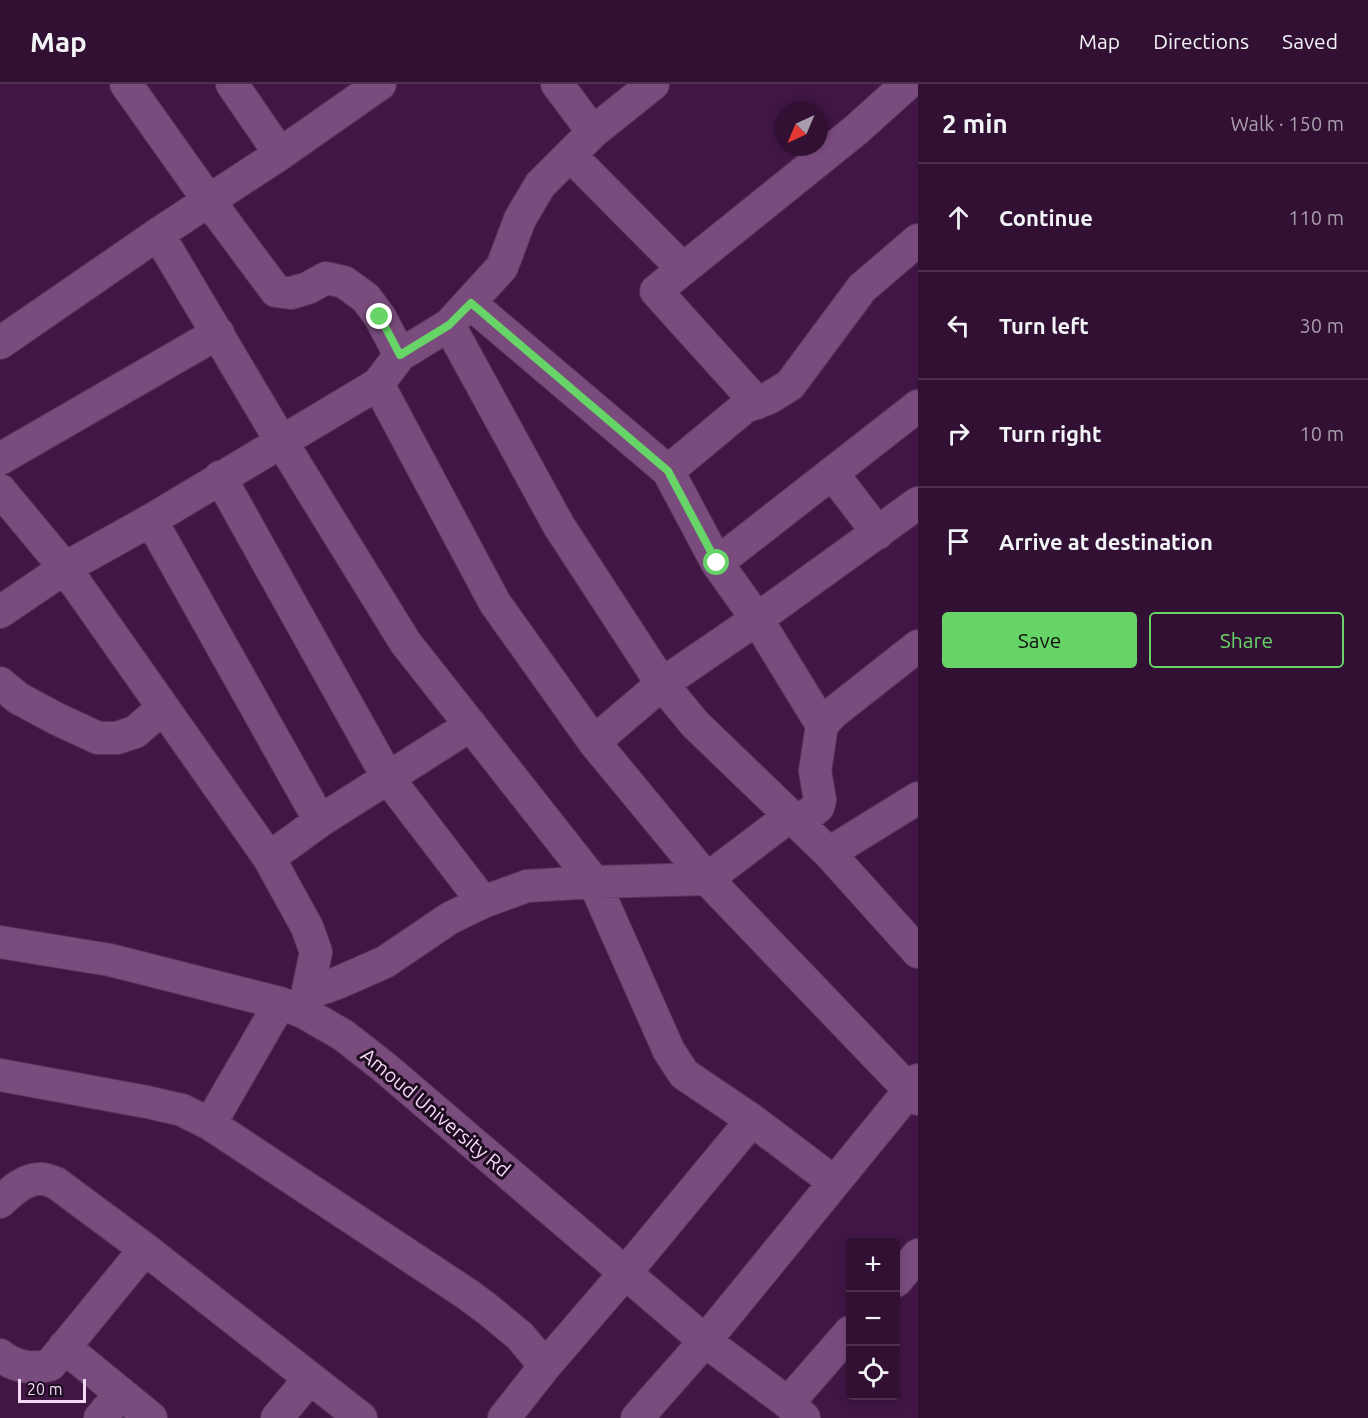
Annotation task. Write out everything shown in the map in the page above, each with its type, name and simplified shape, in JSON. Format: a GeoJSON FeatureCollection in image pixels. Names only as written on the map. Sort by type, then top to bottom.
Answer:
{"type":"FeatureCollection","features":[{"type":"Feature","properties":{"kind":"street"},"geometry":{"type":"LineString","coordinates":[[126,84],[276,291],[291,293],[308,288],[326,278],[344,282],[366,298],[380,317],[400,355]]}},
{"type":"Feature","properties":{"kind":"street"},"geometry":{"type":"LineString","coordinates":[[232,84],[280,154]]}},
{"type":"Feature","properties":{"kind":"street"},"geometry":{"type":"LineString","coordinates":[[0,343],[380,84]]}},
{"type":"Feature","properties":{"kind":"street"},"geometry":{"type":"LineString","coordinates":[[557,84],[593,132]]}},
{"type":"Feature","properties":{"kind":"street"},"geometry":{"type":"LineString","coordinates":[[0,612],[65,568],[151,520],[378,384],[400,355],[449,325],[502,267],[520,219],[540,185],[593,132],[653,84]]}},
{"type":"Feature","properties":{"kind":"street"},"geometry":{"type":"LineString","coordinates":[[757,403],[657,291],[856,130],[907,84]]}},
{"type":"Feature","properties":{"kind":"street"},"geometry":{"type":"LineString","coordinates":[[570,155],[683,269]]}},
{"type":"Feature","properties":{"kind":"street"},"geometry":{"type":"LineString","coordinates":[[158,234],[281,441],[405,642],[594,882],[669,1052],[684,1074],[752,1120],[834,1182]]}},
{"type":"Feature","properties":{"kind":"street"},"geometry":{"type":"LineString","coordinates":[[668,471],[745,407],[769,398],[790,385],[862,288],[918,240]]}},
{"type":"Feature","properties":{"kind":"street"},"geometry":{"type":"LineString","coordinates":[[471,303],[668,471],[717,563],[757,619],[822,725]]}},
{"type":"Feature","properties":{"kind":"street"},"geometry":{"type":"LineString","coordinates":[[449,325],[559,526],[662,684],[695,724],[829,853],[913,938]]}},
{"type":"Feature","properties":{"kind":"street"},"geometry":{"type":"LineString","coordinates":[[0,459],[218,333]]}},
{"type":"Feature","properties":{"kind":"street"},"geometry":{"type":"LineString","coordinates":[[378,384],[495,603],[594,742],[707,879],[915,1090],[834,1182],[705,1341],[637,1418]]}},
{"type":"Feature","properties":{"kind":"street"},"geometry":{"type":"LineString","coordinates":[[717,563],[918,406]]}},
{"type":"Feature","properties":{"kind":"street"},"geometry":{"type":"LineString","coordinates":[[832,473],[878,533]]}},
{"type":"Feature","properties":{"kind":"street"},"geometry":{"type":"LineString","coordinates":[[220,477],[388,778],[483,902]]}},
{"type":"Feature","properties":{"kind":"street"},"geometry":{"type":"LineString","coordinates":[[0,490],[65,568],[269,858],[307,927],[316,952],[297,1002],[210,1124]]}},
{"type":"Feature","properties":{"kind":"street"},"geometry":{"type":"LineString","coordinates":[[594,742],[662,684],[918,503]]}},
{"type":"Feature","properties":{"kind":"street"},"geometry":{"type":"LineString","coordinates":[[151,520],[320,821]]}},
{"type":"Feature","properties":{"kind":"street"},"geometry":{"type":"LineString","coordinates":[[297,1002],[385,962],[450,918],[483,902],[527,886],[707,879],[790,816],[806,817],[818,807],[820,800],[815,771],[822,725],[833,713],[918,646]]}},
{"type":"Feature","properties":{"kind":"street"},"geometry":{"type":"LineString","coordinates":[[0,683],[18,698],[98,738],[117,738],[135,732],[163,708]]}},
{"type":"Feature","properties":{"kind":"street"},"geometry":{"type":"LineString","coordinates":[[269,858],[320,821],[471,725]]}},
{"type":"Feature","properties":{"kind":"street"},"geometry":{"type":"LineString","coordinates":[[829,853],[918,798]]}},
{"type":"Feature","properties":{"kind":"street","name":"Amoud University Rd"},"geometry":{"type":"LineString","coordinates":[[0,942],[110,960],[297,1002],[384,1067],[705,1341],[796,1410]]}},
{"type":"Feature","properties":{"kind":"street"},"geometry":{"type":"LineString","coordinates":[[0,1075],[182,1110],[210,1124],[486,1308],[520,1336],[545,1366]]}},
{"type":"Feature","properties":{"kind":"street"},"geometry":{"type":"LineString","coordinates":[[504,1418],[752,1120]]}},
{"type":"Feature","properties":{"kind":"street"},"geometry":{"type":"LineString","coordinates":[[0,1202],[17,1186],[30,1181],[42,1179],[56,1183],[145,1249],[361,1418]]}},
{"type":"Feature","properties":{"kind":"street"},"geometry":{"type":"LineString","coordinates":[[2,1362],[39,1368],[50,1365],[145,1249]]}},
{"type":"Feature","properties":{"kind":"street"},"geometry":{"type":"LineString","coordinates":[[900,1276],[918,1255]]}},
{"type":"Feature","properties":{"kind":"street"},"geometry":{"type":"LineString","coordinates":[[796,1410],[846,1338]]}},
{"type":"Feature","properties":{"kind":"street"},"geometry":{"type":"LineString","coordinates":[[64,1347],[151,1418]]}},
{"type":"Feature","properties":{"kind":"street"},"geometry":{"type":"LineString","coordinates":[[277,1418],[310,1377]]}},
{"type":"Feature","properties":{"kind":"street"},"geometry":{"type":"LineString","coordinates":[[100,1418],[121,1393]]}},
{"type":"Feature","properties":{"kind":"route"},"geometry":{"type":"LineString","coordinates":[[380,317],[400,355],[449,325],[471,303],[668,471],[717,563]]}}]}
